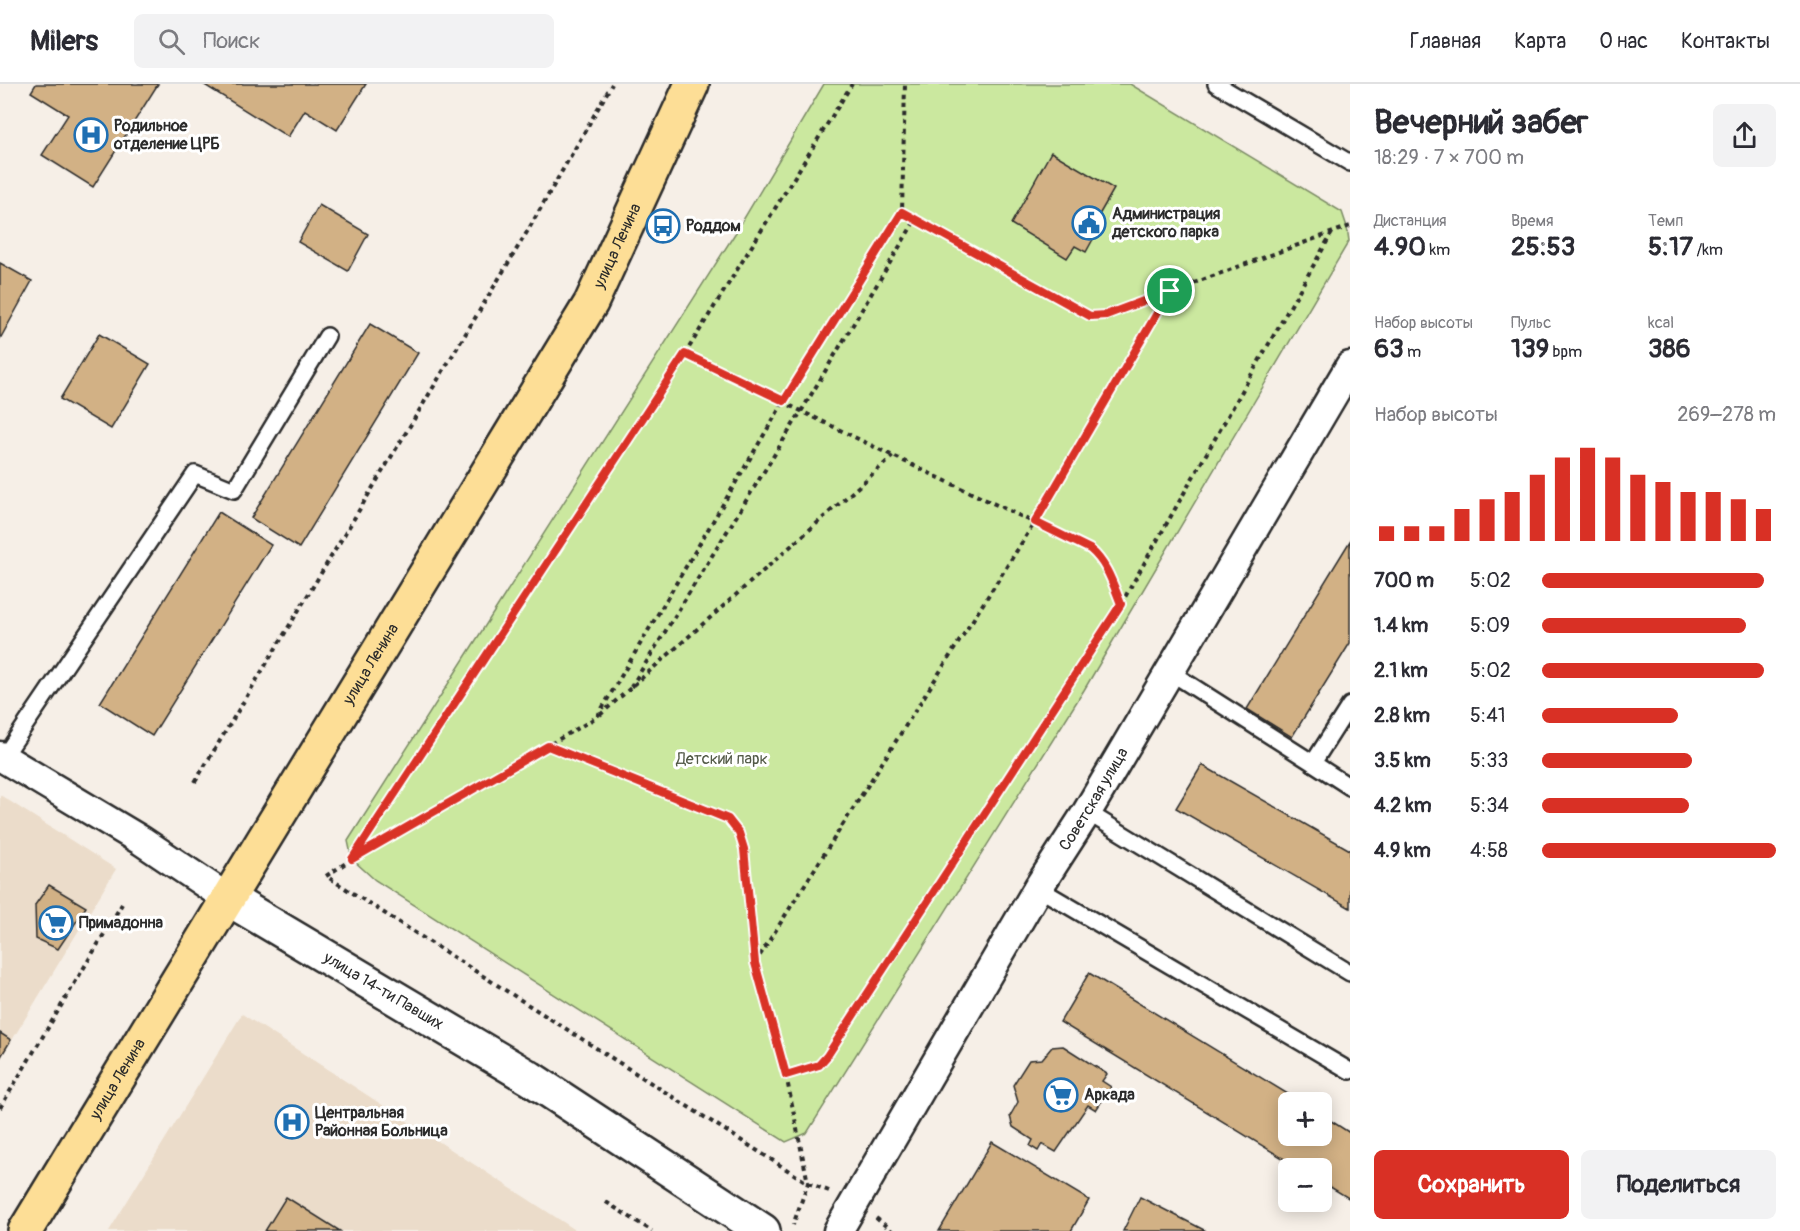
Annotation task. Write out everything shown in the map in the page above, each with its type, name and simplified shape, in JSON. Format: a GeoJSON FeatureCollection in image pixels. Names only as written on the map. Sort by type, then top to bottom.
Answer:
{"type":"FeatureCollection","features":[{"type":"Feature","properties":{"kind":"main road","name":"улица Ленина"},"geometry":{"type":"LineString","coordinates":[[25,1231],[591,303],[692,84]]}},
{"type":"Feature","properties":{"kind":"street","name":"Советская улица"},"geometry":{"type":"LineString","coordinates":[[838,1231],[1038,888],[1087,812],[1350,366]]}},
{"type":"Feature","properties":{"kind":"street","name":"улица 14-ти Павших"},"geometry":{"type":"LineString","coordinates":[[2,757],[142,841],[227,898],[530,1078],[764,1231]]}},
{"type":"Feature","properties":{"kind":"lane"},"geometry":{"type":"LineString","coordinates":[[1216,84],[1350,163]]}},
{"type":"Feature","properties":{"kind":"lane"},"geometry":{"type":"LineString","coordinates":[[2,757],[195,474],[234,490],[327,336]]}},
{"type":"Feature","properties":{"kind":"lane"},"geometry":{"type":"LineString","coordinates":[[1170,672],[1350,787]]}},
{"type":"Feature","properties":{"kind":"lane"},"geometry":{"type":"LineString","coordinates":[[1313,763],[1350,705]]}},
{"type":"Feature","properties":{"kind":"lane"},"geometry":{"type":"LineString","coordinates":[[1087,812],[1350,973]]}},
{"type":"Feature","properties":{"kind":"lane"},"geometry":{"type":"LineString","coordinates":[[1038,888],[1350,1071]]}},
{"type":"Feature","properties":{"kind":"path"},"geometry":{"type":"LineString","coordinates":[[195,782],[527,232],[612,84]]}},
{"type":"Feature","properties":{"kind":"path"},"geometry":{"type":"LineString","coordinates":[[352,859],[685,354],[852,84]]}},
{"type":"Feature","properties":{"kind":"path"},"geometry":{"type":"LineString","coordinates":[[597,717],[784,401],[902,212],[905,84]]}},
{"type":"Feature","properties":{"kind":"path"},"geometry":{"type":"LineString","coordinates":[[902,212],[1090,316],[1106,315],[1350,226]]}},
{"type":"Feature","properties":{"kind":"path"},"geometry":{"type":"LineString","coordinates":[[631,687],[802,410],[916,219]]}},
{"type":"Feature","properties":{"kind":"path"},"geometry":{"type":"LineString","coordinates":[[786,1075],[819,1065],[827,1056],[1121,604],[1333,231]]}},
{"type":"Feature","properties":{"kind":"path"},"geometry":{"type":"LineString","coordinates":[[755,963],[1035,522],[1170,291]]}},
{"type":"Feature","properties":{"kind":"path"},"geometry":{"type":"LineString","coordinates":[[685,354],[1090,549],[1103,562],[1121,604]]}},
{"type":"Feature","properties":{"kind":"path"},"geometry":{"type":"LineString","coordinates":[[808,1183],[326,876],[597,717],[893,456]]}},
{"type":"Feature","properties":{"kind":"path"},"geometry":{"type":"LineString","coordinates":[[548,746],[728,819],[739,833],[744,849],[755,963],[786,1075],[808,1183],[791,1231]]}},
{"type":"Feature","properties":{"kind":"path"},"geometry":{"type":"LineString","coordinates":[[0,1108],[122,904]]}},
{"type":"Feature","properties":{"kind":"path"},"geometry":{"type":"LineString","coordinates":[[606,1202],[652,1231]]}},
{"type":"Feature","properties":{"kind":"shaded area"},"geometry":{"type":"Polygon","coordinates":[[[0,795],[116,869],[0,1060],[0,795]]]}},
{"type":"Feature","properties":{"kind":"shaded area","name":"Центральная Районная Больница"},"geometry":{"type":"Polygon","coordinates":[[[242,1014],[577,1231],[109,1231],[242,1014]]]}},
{"type":"Feature","properties":{"kind":"green space","name":"Детский парк"},"geometry":{"type":"Polygon","coordinates":[[[824,84],[1130,84],[1342,212],[1349,241],[1084,690],[807,1133],[786,1142],[375,880],[352,859],[348,841],[736,232],[824,84]]]}},
{"type":"Feature","properties":{"kind":"building","name":"Родильное отделение ЦРБ"},"geometry":{"type":"Polygon","coordinates":[[[36,84],[158,84],[93,187],[42,155],[68,115],[31,92],[36,84]]]}},
{"type":"Feature","properties":{"kind":"building","name":"Родильное отделение ЦРБ"},"geometry":{"type":"Polygon","coordinates":[[[203,84],[366,84],[337,130],[305,110],[288,137],[203,84]]]}},
{"type":"Feature","properties":{"kind":"building"},"geometry":{"type":"Polygon","coordinates":[[[1051,152],[1114,189],[1092,227],[1097,232],[1086,252],[1075,246],[1067,258],[1011,224],[1051,152]]]}},
{"type":"Feature","properties":{"kind":"building"},"geometry":{"type":"Polygon","coordinates":[[[319,205],[368,234],[348,271],[298,242],[319,205]]]}},
{"type":"Feature","properties":{"kind":"building"},"geometry":{"type":"Polygon","coordinates":[[[0,263],[32,281],[0,339],[0,263]]]}},
{"type":"Feature","properties":{"kind":"building"},"geometry":{"type":"Polygon","coordinates":[[[370,324],[418,353],[299,548],[251,518],[370,324]]]}},
{"type":"Feature","properties":{"kind":"building"},"geometry":{"type":"Polygon","coordinates":[[[99,334],[150,364],[111,429],[60,399],[99,334]]]}},
{"type":"Feature","properties":{"kind":"building"},"geometry":{"type":"Polygon","coordinates":[[[219,512],[271,545],[152,736],[100,703],[219,512]]]}},
{"type":"Feature","properties":{"kind":"building"},"geometry":{"type":"Polygon","coordinates":[[[1350,541],[1350,643],[1292,737],[1247,709],[1350,541]]]}},
{"type":"Feature","properties":{"kind":"building"},"geometry":{"type":"Polygon","coordinates":[[[1202,765],[1350,850],[1350,908],[1176,808],[1202,765]]]}},
{"type":"Feature","properties":{"kind":"building","name":"Примадонна"},"geometry":{"type":"Polygon","coordinates":[[[49,885],[86,907],[58,949],[36,939],[35,905],[49,885]]]}},
{"type":"Feature","properties":{"kind":"building"},"geometry":{"type":"Polygon","coordinates":[[[1089,973],[1285,1092],[1278,1092],[1278,1146],[1332,1146],[1332,1121],[1350,1133],[1350,1199],[1332,1188],[1332,1158],[1283,1158],[1060,1022],[1089,973]]]}},
{"type":"Feature","properties":{"kind":"building"},"geometry":{"type":"Polygon","coordinates":[[[0,1033],[11,1040],[0,1058],[0,1033]]]}},
{"type":"Feature","properties":{"kind":"building","name":"Аркада"},"geometry":{"type":"Polygon","coordinates":[[[1063,1046],[1107,1074],[1102,1081],[1111,1087],[1096,1110],[1088,1105],[1056,1152],[1042,1144],[1038,1151],[1030,1146],[1033,1140],[1013,1127],[1010,1116],[1018,1102],[1013,1085],[1029,1060],[1042,1059],[1052,1047],[1063,1046]]]}},
{"type":"Feature","properties":{"kind":"building"},"geometry":{"type":"Polygon","coordinates":[[[992,1142],[1089,1200],[1071,1231],[939,1231],[992,1142]]]}},
{"type":"Feature","properties":{"kind":"building"},"geometry":{"type":"Polygon","coordinates":[[[286,1197],[340,1231],[265,1231],[286,1197]]]}},
{"type":"Feature","properties":{"kind":"building"},"geometry":{"type":"Polygon","coordinates":[[[1140,1197],[1206,1231],[1123,1231],[1140,1197]]]}},
{"type":"Feature","properties":{"kind":"place","name":"Родильное отделение ЦРБ"},"geometry":{"type":"Point","coordinates":[91,135]}},
{"type":"Feature","properties":{"kind":"place","name":"Администрация детского парка"},"geometry":{"type":"Point","coordinates":[1089,223]}},
{"type":"Feature","properties":{"kind":"place","name":"Роддом"},"geometry":{"type":"Point","coordinates":[663,226]}},
{"type":"Feature","properties":{"kind":"place","name":"Примадонна"},"geometry":{"type":"Point","coordinates":[56,923]}},
{"type":"Feature","properties":{"kind":"place","name":"Аркада"},"geometry":{"type":"Point","coordinates":[1061,1095]}},
{"type":"Feature","properties":{"kind":"place","name":"Центральная Районная Больница"},"geometry":{"type":"Point","coordinates":[292,1122]}},
{"type":"Feature","properties":{"kind":"route"},"geometry":{"type":"LineString","coordinates":[[902,212],[1090,316],[1106,315],[1170,291],[1035,522],[1096,554],[1103,562],[1121,604],[819,1065],[786,1075],[755,963],[744,849],[739,833],[728,819],[548,746],[352,859],[685,354],[784,401],[902,212]]}}]}
